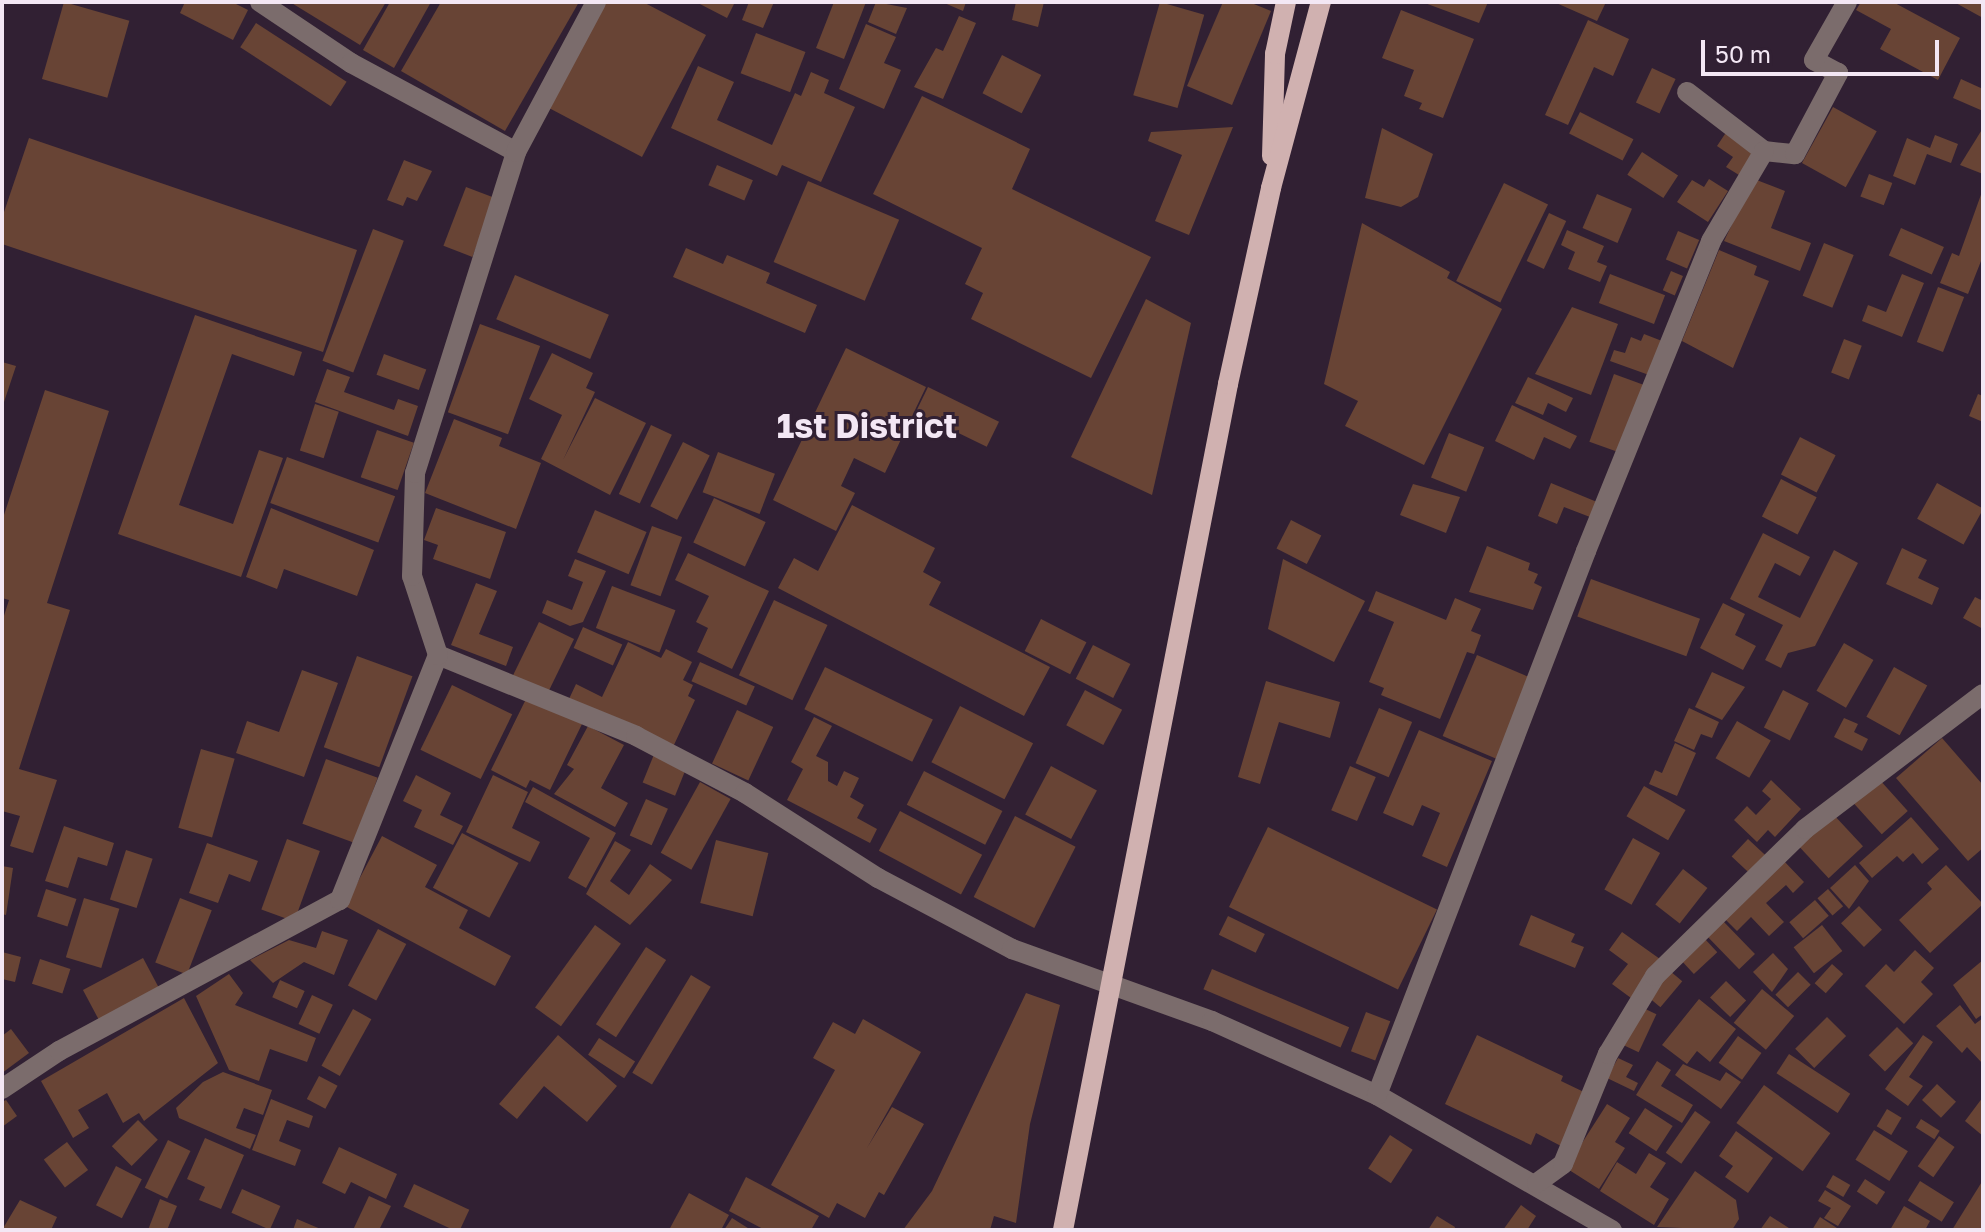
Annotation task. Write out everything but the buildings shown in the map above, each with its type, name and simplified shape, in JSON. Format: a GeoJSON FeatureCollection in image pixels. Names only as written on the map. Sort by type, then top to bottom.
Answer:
{"type":"FeatureCollection","features":[{"type":"Feature","properties":{"kind":"main road"},"geometry":{"type":"LineString","coordinates":[[1271,188],[1275,54],[1286,2]]}},
{"type":"Feature","properties":{"kind":"main road"},"geometry":{"type":"LineString","coordinates":[[1063,1230],[1110,982],[1271,188],[1321,2]]}},
{"type":"Feature","properties":{"kind":"street"},"geometry":{"type":"LineString","coordinates":[[260,2],[351,63],[516,152]]}},
{"type":"Feature","properties":{"kind":"street"},"geometry":{"type":"LineString","coordinates":[[2,1089],[59,1051],[340,900],[438,655],[412,576],[415,473],[516,152],[596,2]]}},
{"type":"Feature","properties":{"kind":"street"},"geometry":{"type":"LineString","coordinates":[[1687,92],[1764,151],[1795,154],[1822,110],[1838,73],[1814,60],[1847,2]]}},
{"type":"Feature","properties":{"kind":"street"},"geometry":{"type":"LineString","coordinates":[[1377,1095],[1586,551],[1711,241],[1764,151]]}},
{"type":"Feature","properties":{"kind":"street"},"geometry":{"type":"LineString","coordinates":[[438,655],[636,736],[745,793],[878,878],[1012,949],[1212,1021],[1377,1095],[1537,1183],[1612,1230]]}},
{"type":"Feature","properties":{"kind":"street"},"geometry":{"type":"LineString","coordinates":[[1537,1183],[1563,1164],[1608,1054],[1655,976],[1805,829],[1983,694]]}},
{"type":"Feature","properties":{"kind":"district","name":"1st District"},"geometry":{"type":"Point","coordinates":[867,426]}}]}
